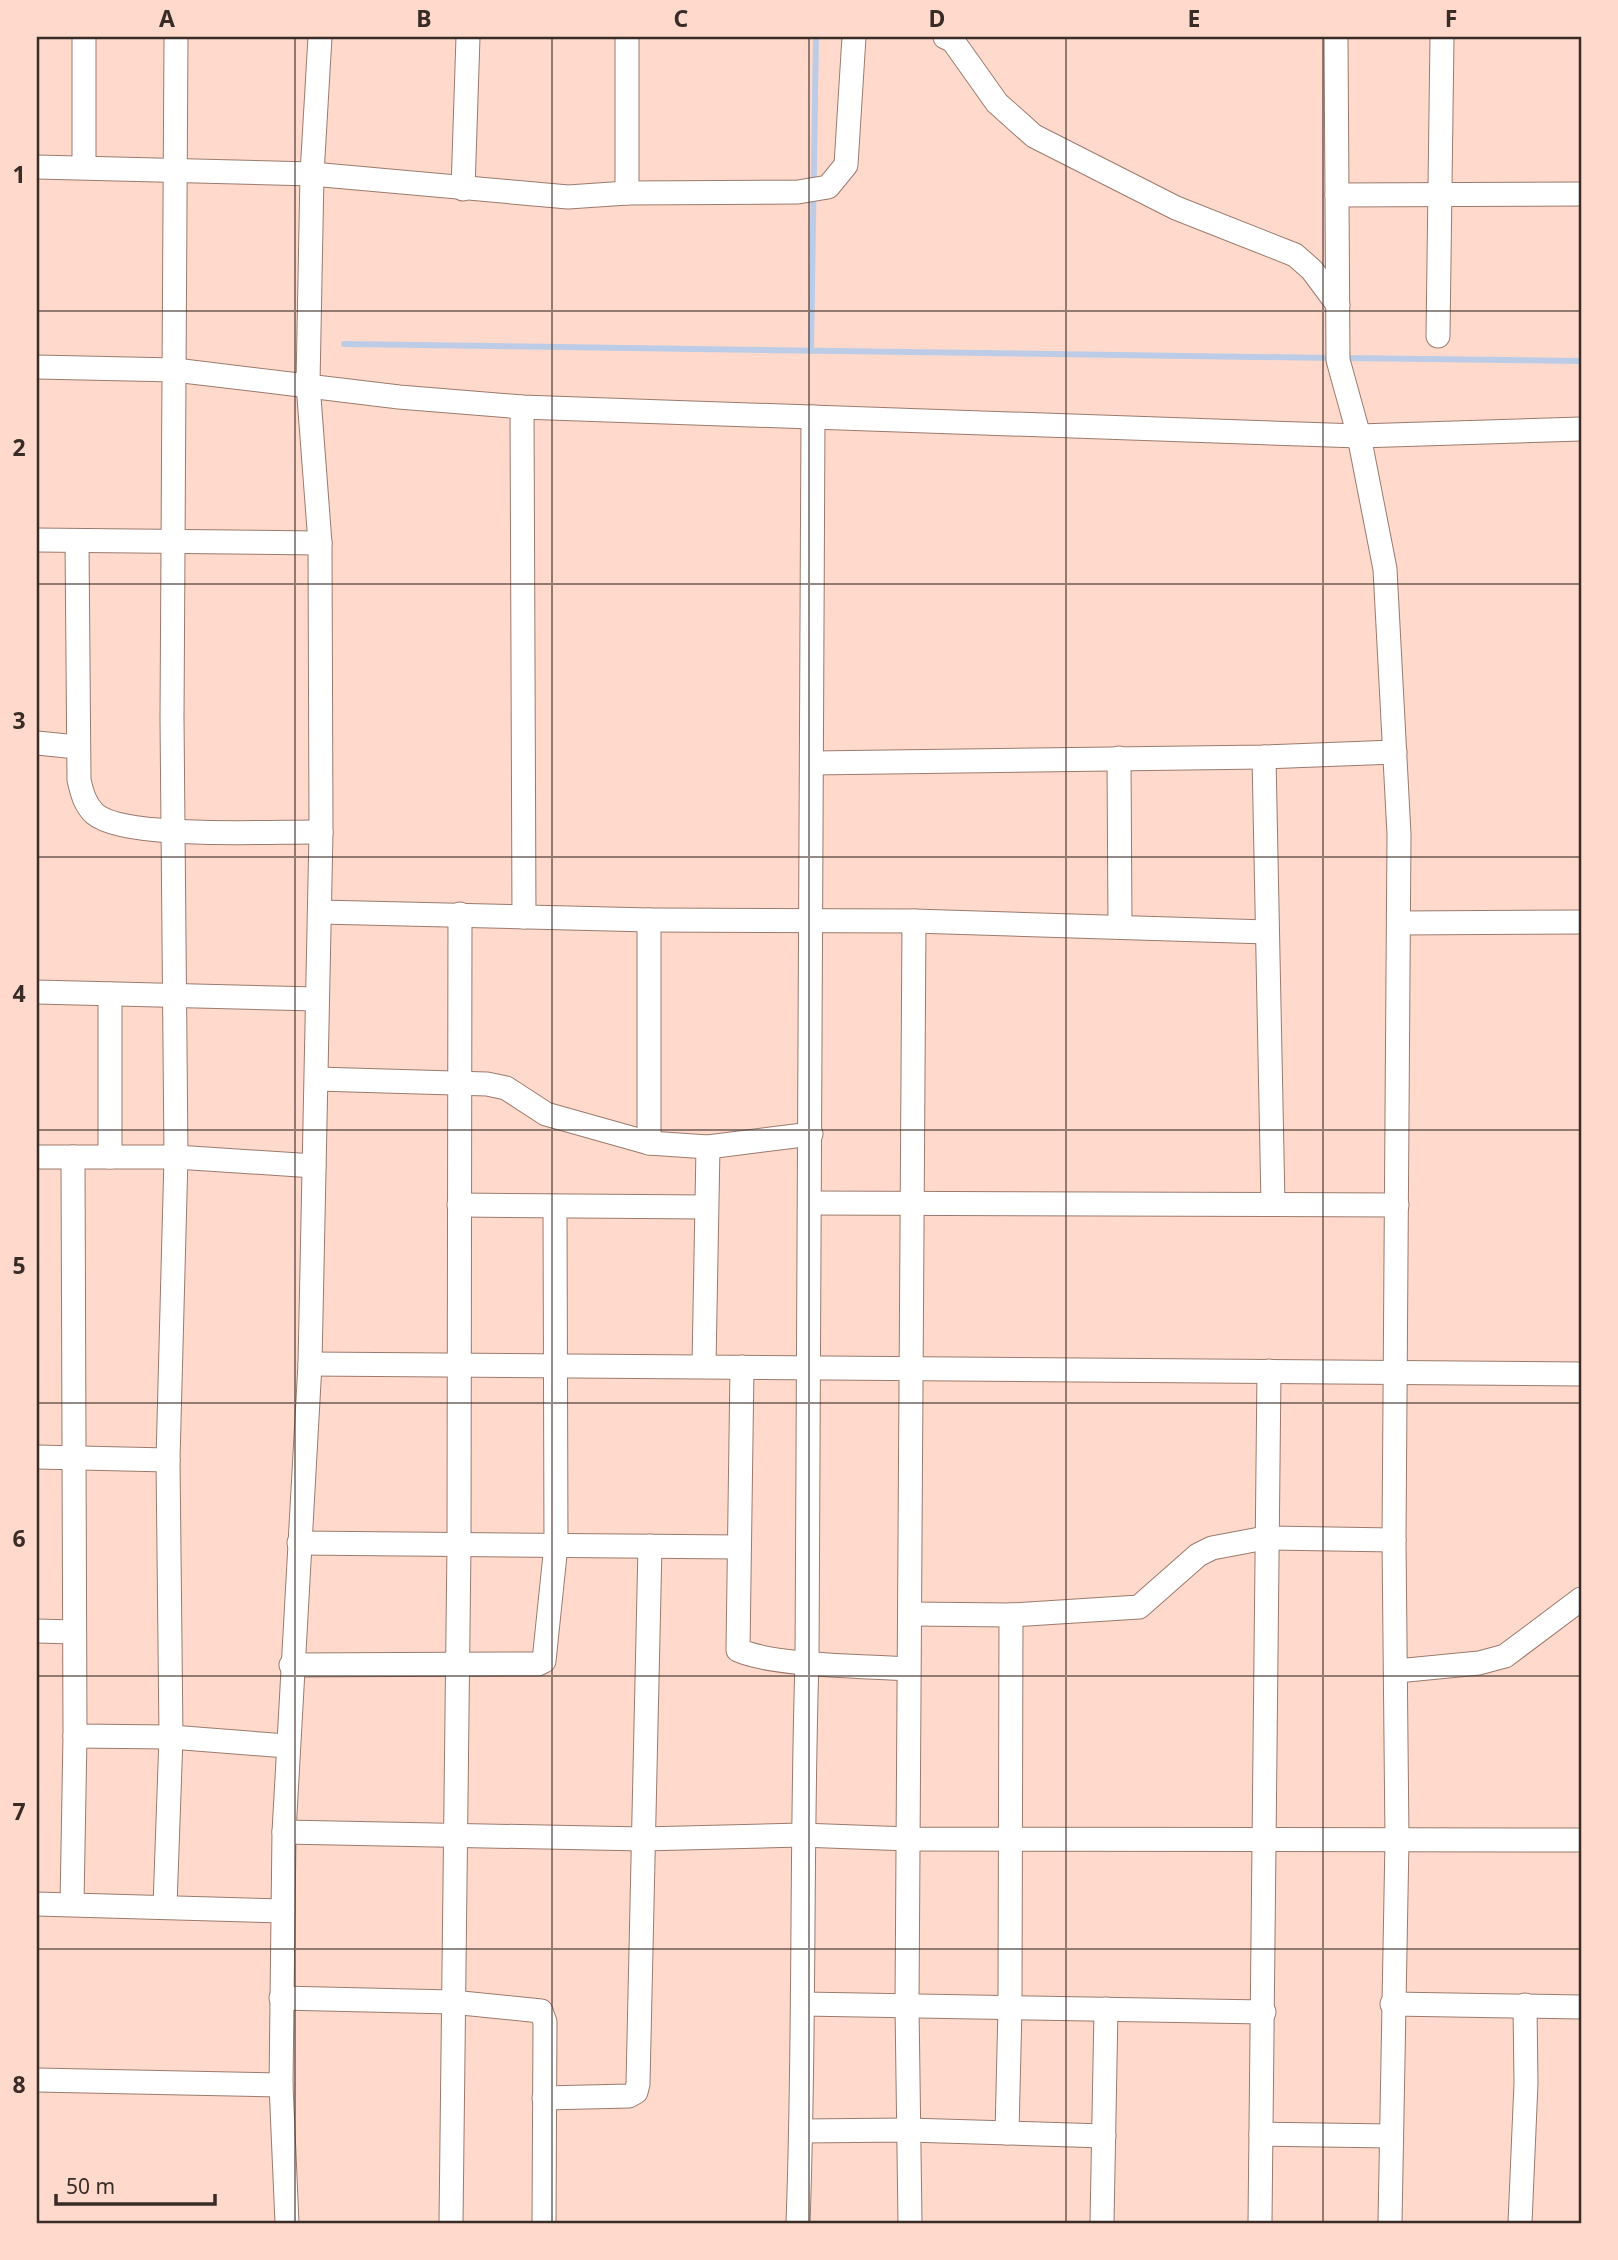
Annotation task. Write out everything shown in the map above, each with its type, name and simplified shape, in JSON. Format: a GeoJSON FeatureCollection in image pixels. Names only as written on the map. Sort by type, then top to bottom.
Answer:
{"type":"FeatureCollection","features":[{"type":"Feature","properties":{"kind":"street"},"geometry":{"type":"LineString","coordinates":[[84,37],[84,167]]}},
{"type":"Feature","properties":{"kind":"street"},"geometry":{"type":"LineString","coordinates":[[165,1906],[171,1737],[168,1460],[176,1157],[173,543],[176,37]]}},
{"type":"Feature","properties":{"kind":"street"},"geometry":{"type":"LineString","coordinates":[[287,2223],[281,2085],[284,1832],[291,1665],[310,1364],[320,912],[320,543],[307,384],[312,174],[320,37]]}},
{"type":"Feature","properties":{"kind":"street"},"geometry":{"type":"LineString","coordinates":[[463,189],[468,37]]}},
{"type":"Feature","properties":{"kind":"street"},"geometry":{"type":"LineString","coordinates":[[626,193],[627,37]]}},
{"type":"Feature","properties":{"kind":"street"},"geometry":{"type":"LineString","coordinates":[[37,167],[175,168],[312,174],[463,189],[593,197],[626,193],[798,192],[828,187],[846,164],[854,37]]}},
{"type":"Feature","properties":{"kind":"street"},"geometry":{"type":"LineString","coordinates":[[946,37],[953,41],[997,103],[1034,136],[1176,208],[1295,255],[1312,270],[1338,305]]}},
{"type":"Feature","properties":{"kind":"street"},"geometry":{"type":"LineString","coordinates":[[1336,37],[1338,353],[1359,436],[1385,569],[1395,752],[1399,923],[1394,1541],[1397,1840],[1390,2223]]}},
{"type":"Feature","properties":{"kind":"street"},"geometry":{"type":"LineString","coordinates":[[1438,336],[1442,194],[1442,37]]}},
{"type":"Feature","properties":{"kind":"street"},"geometry":{"type":"LineString","coordinates":[[1336,195],[1581,194]]}},
{"type":"Feature","properties":{"kind":"street"},"geometry":{"type":"LineString","coordinates":[[37,367],[175,370],[399,397],[522,407],[1359,436],[1581,429]]}},
{"type":"Feature","properties":{"kind":"street"},"geometry":{"type":"LineString","coordinates":[[522,407],[524,917]]}},
{"type":"Feature","properties":{"kind":"street"},"geometry":{"type":"LineString","coordinates":[[798,2223],[803,2004],[801,1835],[807,1662],[813,921],[813,418]]}},
{"type":"Feature","properties":{"kind":"street"},"geometry":{"type":"LineString","coordinates":[[37,540],[320,543]]}},
{"type":"Feature","properties":{"kind":"street"},"geometry":{"type":"LineString","coordinates":[[78,541],[77,747],[79,780],[84,801],[96,815],[112,823],[173,831],[321,832]]}},
{"type":"Feature","properties":{"kind":"street"},"geometry":{"type":"LineString","coordinates":[[37,743],[77,747]]}},
{"type":"Feature","properties":{"kind":"street"},"geometry":{"type":"LineString","coordinates":[[813,763],[1264,757],[1395,752]]}},
{"type":"Feature","properties":{"kind":"street"},"geometry":{"type":"LineString","coordinates":[[1264,757],[1273,1204]]}},
{"type":"Feature","properties":{"kind":"street"},"geometry":{"type":"LineString","coordinates":[[1119,758],[1120,927]]}},
{"type":"Feature","properties":{"kind":"street"},"geometry":{"type":"LineString","coordinates":[[320,912],[649,920],[914,921],[1267,932]]}},
{"type":"Feature","properties":{"kind":"street"},"geometry":{"type":"LineString","coordinates":[[451,2223],[459,1545],[460,914]]}},
{"type":"Feature","properties":{"kind":"street"},"geometry":{"type":"LineString","coordinates":[[649,920],[649,1143]]}},
{"type":"Feature","properties":{"kind":"street"},"geometry":{"type":"LineString","coordinates":[[910,2223],[906,2006],[914,921]]}},
{"type":"Feature","properties":{"kind":"street"},"geometry":{"type":"LineString","coordinates":[[1399,923],[1581,922]]}},
{"type":"Feature","properties":{"kind":"street"},"geometry":{"type":"LineString","coordinates":[[37,992],[316,999]]}},
{"type":"Feature","properties":{"kind":"street"},"geometry":{"type":"LineString","coordinates":[[110,994],[110,1157]]}},
{"type":"Feature","properties":{"kind":"street"},"geometry":{"type":"LineString","coordinates":[[317,1079],[460,1083],[506,1088],[546,1114],[649,1143],[708,1147],[811,1134]]}},
{"type":"Feature","properties":{"kind":"street"},"geometry":{"type":"LineString","coordinates":[[704,1365],[708,1147]]}},
{"type":"Feature","properties":{"kind":"street"},"geometry":{"type":"LineString","coordinates":[[37,1157],[176,1157],[314,1166]]}},
{"type":"Feature","properties":{"kind":"street"},"geometry":{"type":"LineString","coordinates":[[72,1904],[75,1736],[73,1157]]}},
{"type":"Feature","properties":{"kind":"street"},"geometry":{"type":"LineString","coordinates":[[810,1203],[1397,1205]]}},
{"type":"Feature","properties":{"kind":"street"},"geometry":{"type":"LineString","coordinates":[[459,1205],[706,1207]]}},
{"type":"Feature","properties":{"kind":"street"},"geometry":{"type":"LineString","coordinates":[[291,1665],[457,1666],[538,1664],[544,1661],[556,1545],[553,1365],[555,1207]]}},
{"type":"Feature","properties":{"kind":"street"},"geometry":{"type":"LineString","coordinates":[[310,1364],[1581,1374]]}},
{"type":"Feature","properties":{"kind":"street"},"geometry":{"type":"LineString","coordinates":[[742,1367],[738,1650],[747,1654],[807,1662],[908,1669]]}},
{"type":"Feature","properties":{"kind":"street"},"geometry":{"type":"LineString","coordinates":[[1261,2223],[1265,1538],[1269,1371]]}},
{"type":"Feature","properties":{"kind":"street"},"geometry":{"type":"LineString","coordinates":[[37,1457],[168,1460]]}},
{"type":"Feature","properties":{"kind":"street"},"geometry":{"type":"LineString","coordinates":[[910,1614],[1011,1615],[1139,1607],[1198,1555],[1212,1549],[1265,1538],[1394,1541]]}},
{"type":"Feature","properties":{"kind":"street"},"geometry":{"type":"LineString","coordinates":[[299,1543],[738,1547]]}},
{"type":"Feature","properties":{"kind":"street"},"geometry":{"type":"LineString","coordinates":[[544,2098],[629,2096],[636,2092],[650,1546]]}},
{"type":"Feature","properties":{"kind":"street"},"geometry":{"type":"LineString","coordinates":[[1396,1671],[1479,1663],[1505,1656],[1581,1599]]}},
{"type":"Feature","properties":{"kind":"street"},"geometry":{"type":"LineString","coordinates":[[1007,2133],[1011,1615]]}},
{"type":"Feature","properties":{"kind":"street"},"geometry":{"type":"LineString","coordinates":[[37,1631],[73,1632]]}},
{"type":"Feature","properties":{"kind":"street"},"geometry":{"type":"LineString","coordinates":[[75,1736],[171,1737],[287,1746]]}},
{"type":"Feature","properties":{"kind":"street"},"geometry":{"type":"LineString","coordinates":[[284,1832],[643,1839],[801,1835],[909,1839],[1581,1840]]}},
{"type":"Feature","properties":{"kind":"street"},"geometry":{"type":"LineString","coordinates":[[37,1904],[283,1911]]}},
{"type":"Feature","properties":{"kind":"street"},"geometry":{"type":"LineString","coordinates":[[281,1998],[452,2002],[541,2011],[545,2022],[544,2223]]}},
{"type":"Feature","properties":{"kind":"street"},"geometry":{"type":"LineString","coordinates":[[803,2004],[1264,2012]]}},
{"type":"Feature","properties":{"kind":"street"},"geometry":{"type":"LineString","coordinates":[[1392,2004],[1581,2007]]}},
{"type":"Feature","properties":{"kind":"street"},"geometry":{"type":"LineString","coordinates":[[1520,2223],[1527,2082],[1525,2005]]}},
{"type":"Feature","properties":{"kind":"street"},"geometry":{"type":"LineString","coordinates":[[1102,2223],[1107,2009]]}},
{"type":"Feature","properties":{"kind":"street"},"geometry":{"type":"LineString","coordinates":[[37,2080],[281,2085]]}},
{"type":"Feature","properties":{"kind":"street"},"geometry":{"type":"LineString","coordinates":[[802,2132],[908,2130],[1104,2136]]}},
{"type":"Feature","properties":{"kind":"street"},"geometry":{"type":"LineString","coordinates":[[1261,2134],[1391,2136]]}},
{"type":"Feature","properties":{"kind":"waterway"},"geometry":{"type":"LineString","coordinates":[[811,351],[816,37]]}},
{"type":"Feature","properties":{"kind":"waterway"},"geometry":{"type":"LineString","coordinates":[[344,344],[1333,358]]}},
{"type":"Feature","properties":{"kind":"waterway"},"geometry":{"type":"LineString","coordinates":[[1344,358],[1581,361]]}}]}
